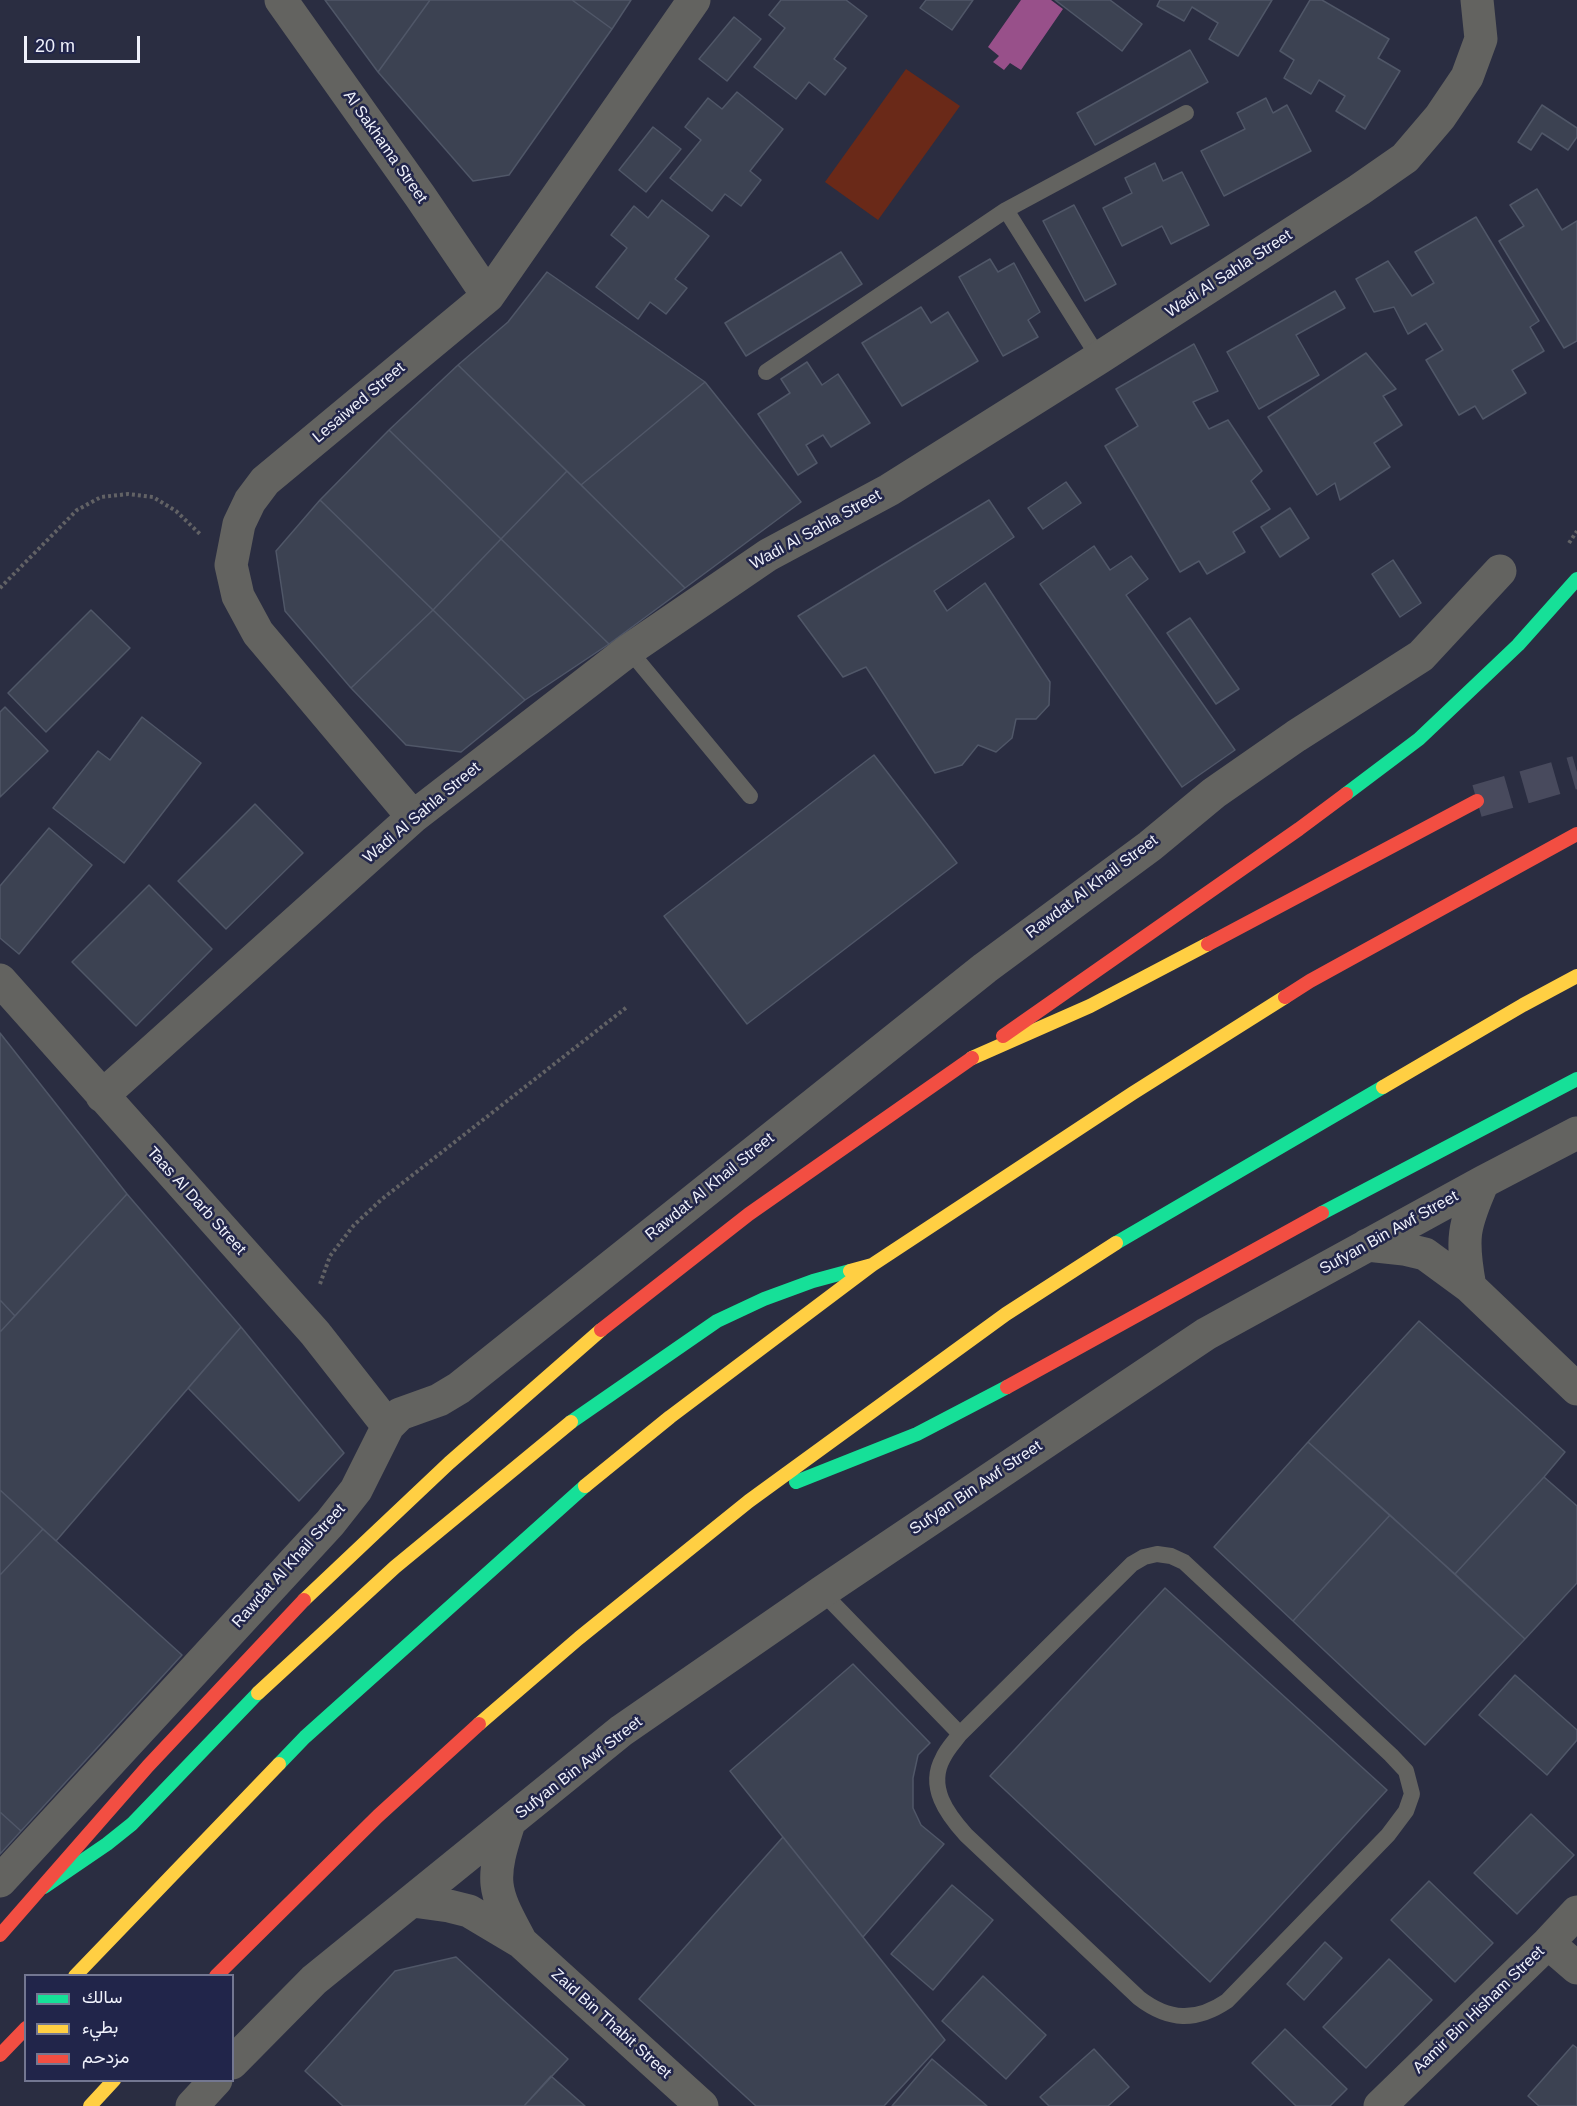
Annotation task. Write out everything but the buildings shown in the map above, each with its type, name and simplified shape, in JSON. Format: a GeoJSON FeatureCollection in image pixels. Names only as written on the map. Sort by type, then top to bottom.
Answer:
{"type":"FeatureCollection","features":[{"type":"Feature","properties":{"kind":"main road"},"geometry":{"type":"LineString","coordinates":[[972,1058],[1299,829],[1419,739],[1518,645],[1577,579]]}},
{"type":"Feature","properties":{"kind":"main road"},"geometry":{"type":"LineString","coordinates":[[972,1058],[1090,1006],[1477,801]]}},
{"type":"Feature","properties":{"kind":"main road"},"geometry":{"type":"LineString","coordinates":[[77,1974],[305,1737],[581,1489],[670,1417],[872,1265],[1133,1093],[1310,981],[1577,834]]}},
{"type":"Feature","properties":{"kind":"main road"},"geometry":{"type":"LineString","coordinates":[[218,1974],[349,1844],[479,1724],[605,1616],[749,1501],[1006,1314],[1118,1241],[1523,1005],[1577,976]]}},
{"type":"Feature","properties":{"kind":"main road","name":"Rawdat Al Khail Street"},"geometry":{"type":"LineString","coordinates":[[0,1935],[146,1768],[251,1654],[362,1544],[476,1438],[595,1336],[717,1238],[842,1146],[972,1058]]}},
{"type":"Feature","properties":{"kind":"main road"},"geometry":{"type":"LineString","coordinates":[[749,1501],[917,1434],[1301,1224],[1577,1079]]}},
{"type":"Feature","properties":{"kind":"main road"},"geometry":{"type":"LineString","coordinates":[[44,1887],[132,1824],[252,1699],[395,1567],[561,1429],[717,1321],[764,1299],[813,1281],[872,1265]]}},
{"type":"Feature","properties":{"kind":"main road"},"geometry":{"type":"LineString","coordinates":[[0,2055],[24,2030]]}},
{"type":"Feature","properties":{"kind":"main road"},"geometry":{"type":"LineString","coordinates":[[90,2106],[112,2082]]}},
{"type":"Feature","properties":{"kind":"street","name":"Al Sakhama Street"},"geometry":{"type":"LineString","coordinates":[[281,0],[488,296]]}},
{"type":"Feature","properties":{"kind":"street","name":"Lesaiwed Street"},"geometry":{"type":"LineString","coordinates":[[413,817],[258,633],[238,596],[231,565],[239,524],[250,501],[265,481],[488,296],[694,0]]}},
{"type":"Feature","properties":{"kind":"street","name":"Wadi Al Sahla Street"},"geometry":{"type":"LineString","coordinates":[[102,1096],[413,817],[629,650],[768,555],[889,490],[1100,358],[1405,158],[1440,117],[1467,77],[1481,39],[1477,0]]}},
{"type":"Feature","properties":{"kind":"street","name":"Rawdat Al Khail Street"},"geometry":{"type":"LineString","coordinates":[[0,1881],[330,1523],[356,1490],[388,1426],[400,1414],[439,1400],[459,1388],[985,968],[1150,846],[1214,793],[1296,736],[1421,656],[1500,572]]}},
{"type":"Feature","properties":{"kind":"street","name":"Taas Al Darb Street"},"geometry":{"type":"LineString","coordinates":[[0,980],[315,1333],[388,1426]]}},
{"type":"Feature","properties":{"kind":"street","name":"Sufyan Bin Awf Street"},"geometry":{"type":"LineString","coordinates":[[413,1901],[621,1731],[822,1592],[1206,1334],[1577,1133]]}},
{"type":"Feature","properties":{"kind":"street"},"geometry":{"type":"LineString","coordinates":[[1470,1287],[1463,1252],[1465,1233],[1470,1212],[1483,1182]]}},
{"type":"Feature","properties":{"kind":"street"},"geometry":{"type":"LineString","coordinates":[[1367,1245],[1425,1254],[1470,1287],[1577,1389]]}},
{"type":"Feature","properties":{"kind":"street","name":"Zaid Bin Thabit Street"},"geometry":{"type":"LineString","coordinates":[[509,1823],[499,1860],[497,1884],[503,1906],[521,1942]]}},
{"type":"Feature","properties":{"kind":"street"},"geometry":{"type":"LineString","coordinates":[[234,2061],[314,1980],[413,1901]]}},
{"type":"Feature","properties":{"kind":"street","name":"Zaid Bin Thabit Street"},"geometry":{"type":"LineString","coordinates":[[413,1901],[469,1911],[521,1942],[702,2106]]}},
{"type":"Feature","properties":{"kind":"street","name":"Aamir Bin Hisham Street"},"geometry":{"type":"LineString","coordinates":[[1380,2106],[1577,1912]]}},
{"type":"Feature","properties":{"kind":"street"},"geometry":{"type":"LineString","coordinates":[[1548,1943],[1577,1968]]}},
{"type":"Feature","properties":{"kind":"street"},"geometry":{"type":"LineString","coordinates":[[192,2106],[214,2082]]}},
{"type":"Feature","properties":{"kind":"lane"},"geometry":{"type":"LineString","coordinates":[[766,372],[1006,210],[1186,113]]}},
{"type":"Feature","properties":{"kind":"lane"},"geometry":{"type":"LineString","coordinates":[[1006,210],[1100,358]]}},
{"type":"Feature","properties":{"kind":"lane"},"geometry":{"type":"LineString","coordinates":[[629,650],[750,796]]}},
{"type":"Feature","properties":{"kind":"lane"},"geometry":{"type":"LineString","coordinates":[[1157,1554],[1171,1556],[1184,1562],[1391,1755],[1406,1771],[1412,1794],[1406,1811],[1388,1835],[1227,2001],[1213,2011],[1196,2017],[1166,2014],[1152,2008],[1139,1998],[966,1835],[951,1818],[939,1797],[937,1775],[942,1758],[960,1734],[1132,1564],[1144,1557],[1157,1554]]}},
{"type":"Feature","properties":{"kind":"lane"},"geometry":{"type":"LineString","coordinates":[[822,1592],[960,1734]]}},
{"type":"Feature","properties":{"kind":"path"},"geometry":{"type":"LineString","coordinates":[[0,588],[76,510],[101,497],[128,494],[153,497],[176,511],[231,565]]}},
{"type":"Feature","properties":{"kind":"path"},"geometry":{"type":"LineString","coordinates":[[315,1333],[317,1293],[330,1256],[354,1225],[382,1198],[627,1007]]}},
{"type":"Feature","properties":{"kind":"shaded area"},"geometry":{"type":"Polygon","coordinates":[[[1021,0],[1051,0],[1063,9],[1021,70],[1010,63],[1004,70],[993,62],[999,56],[988,47],[1021,0]]]}},
{"type":"Feature","properties":{"kind":"shaded area"},"geometry":{"type":"Polygon","coordinates":[[[906,69],[960,106],[878,220],[825,182],[906,69]]]}},
{"type":"Feature","properties":{"kind":"tunnel"},"geometry":{"type":"LineString","coordinates":[[1477,801],[1577,772]]}},
{"type":"Feature","properties":{"kind":"traffic: fast"},"geometry":{"type":"LineString","coordinates":[[1346,794],[1419,739],[1518,645],[1577,579]]}},
{"type":"Feature","properties":{"kind":"traffic: fast"},"geometry":{"type":"LineString","coordinates":[[1322,1213],[1577,1079]]}},
{"type":"Feature","properties":{"kind":"traffic: fast"},"geometry":{"type":"LineString","coordinates":[[1116,1243],[1383,1087]]}},
{"type":"Feature","properties":{"kind":"traffic: fast"},"geometry":{"type":"LineString","coordinates":[[571,1422],[717,1321],[764,1299],[813,1281],[850,1271]]}},
{"type":"Feature","properties":{"kind":"traffic: fast"},"geometry":{"type":"LineString","coordinates":[[796,1482],[917,1434],[1007,1387]]}},
{"type":"Feature","properties":{"kind":"traffic: fast"},"geometry":{"type":"LineString","coordinates":[[279,1764],[305,1737],[585,1486]]}},
{"type":"Feature","properties":{"kind":"traffic: fast"},"geometry":{"type":"LineString","coordinates":[[44,1887],[132,1824],[258,1693]]}},
{"type":"Feature","properties":{"kind":"traffic: slow"},"geometry":{"type":"LineString","coordinates":[[972,1058],[1090,1006],[1208,944]]}},
{"type":"Feature","properties":{"kind":"traffic: slow"},"geometry":{"type":"LineString","coordinates":[[1383,1087],[1577,976]]}},
{"type":"Feature","properties":{"kind":"traffic: slow"},"geometry":{"type":"LineString","coordinates":[[850,1271],[872,1265],[1133,1093],[1285,997]]}},
{"type":"Feature","properties":{"kind":"traffic: slow"},"geometry":{"type":"LineString","coordinates":[[749,1501],[1006,1314],[1116,1243]]}},
{"type":"Feature","properties":{"kind":"traffic: slow"},"geometry":{"type":"LineString","coordinates":[[585,1486],[670,1417],[872,1265]]}},
{"type":"Feature","properties":{"kind":"traffic: slow"},"geometry":{"type":"LineString","coordinates":[[304,1600],[449,1463],[601,1330]]}},
{"type":"Feature","properties":{"kind":"traffic: slow"},"geometry":{"type":"LineString","coordinates":[[258,1693],[395,1567],[571,1422]]}},
{"type":"Feature","properties":{"kind":"traffic: slow"},"geometry":{"type":"LineString","coordinates":[[479,1724],[579,1638],[749,1501]]}},
{"type":"Feature","properties":{"kind":"traffic: slow"},"geometry":{"type":"LineString","coordinates":[[77,1974],[279,1764]]}},
{"type":"Feature","properties":{"kind":"traffic: slow"},"geometry":{"type":"LineString","coordinates":[[90,2106],[112,2082]]}},
{"type":"Feature","properties":{"kind":"traffic: jam"},"geometry":{"type":"LineString","coordinates":[[1003,1036],[1346,794]]}},
{"type":"Feature","properties":{"kind":"traffic: jam"},"geometry":{"type":"LineString","coordinates":[[1208,944],[1477,801]]}},
{"type":"Feature","properties":{"kind":"traffic: jam"},"geometry":{"type":"LineString","coordinates":[[1285,997],[1577,834]]}},
{"type":"Feature","properties":{"kind":"traffic: jam"},"geometry":{"type":"LineString","coordinates":[[601,1330],[749,1214],[972,1058]]}},
{"type":"Feature","properties":{"kind":"traffic: jam"},"geometry":{"type":"LineString","coordinates":[[1007,1387],[1322,1213]]}},
{"type":"Feature","properties":{"kind":"traffic: jam"},"geometry":{"type":"LineString","coordinates":[[0,1935],[148,1766],[304,1600]]}},
{"type":"Feature","properties":{"kind":"traffic: jam"},"geometry":{"type":"LineString","coordinates":[[218,1974],[378,1816],[479,1724]]}},
{"type":"Feature","properties":{"kind":"traffic: jam"},"geometry":{"type":"LineString","coordinates":[[0,2055],[24,2030]]}}]}
